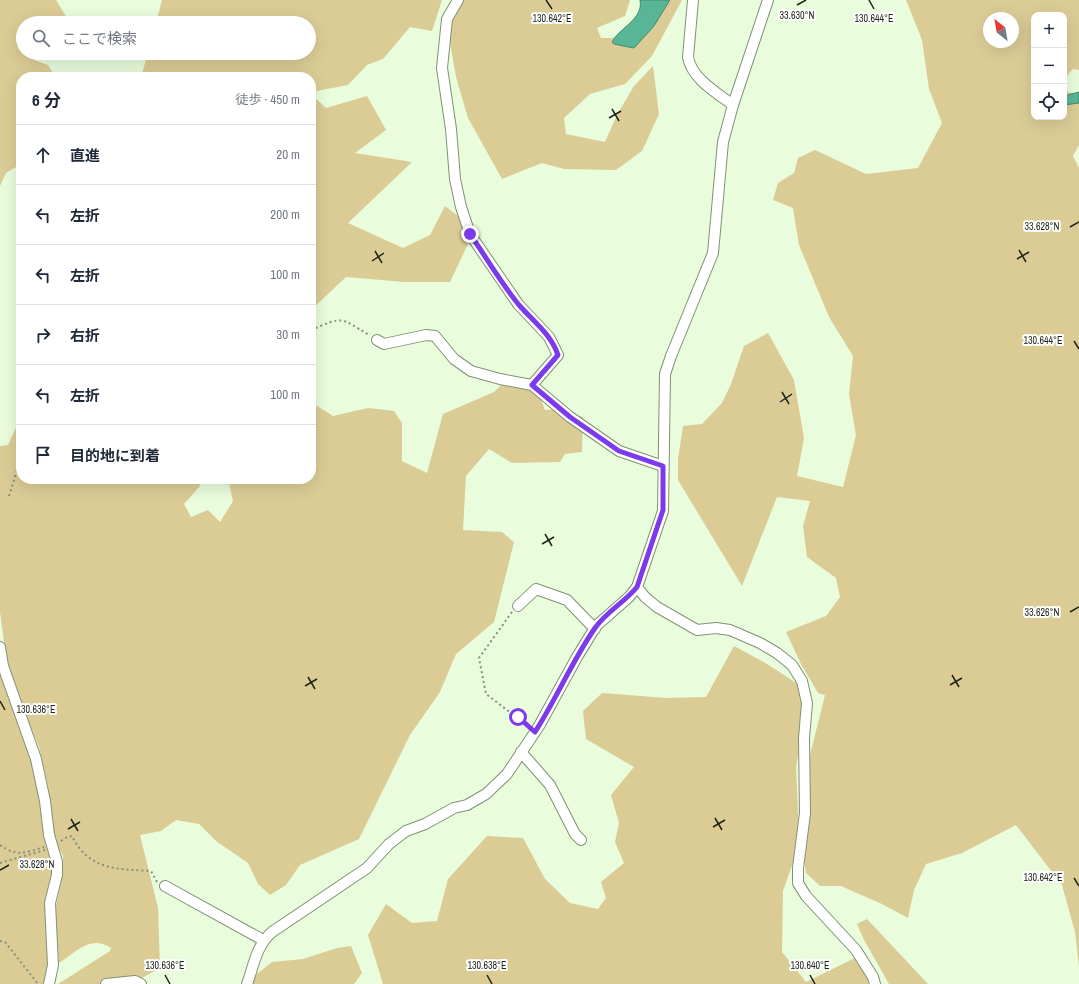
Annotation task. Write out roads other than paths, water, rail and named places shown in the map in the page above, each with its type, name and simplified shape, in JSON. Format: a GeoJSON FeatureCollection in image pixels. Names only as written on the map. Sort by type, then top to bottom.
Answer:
{"type":"FeatureCollection","features":[{"type":"Feature","properties":{"kind":"street"},"geometry":{"type":"LineString","coordinates":[[458,0],[447,19],[442,68],[451,129],[455,179],[461,207],[470,234],[518,304],[550,337],[556,349],[558,355],[554,361],[532,385]]}},
{"type":"Feature","properties":{"kind":"street"},"geometry":{"type":"LineString","coordinates":[[693,0],[688,57],[689,64],[698,77],[733,105]]}},
{"type":"Feature","properties":{"kind":"street"},"geometry":{"type":"LineString","coordinates":[[247,984],[263,940],[272,932],[367,868],[390,844],[406,831],[424,824],[454,808],[467,805],[486,794],[507,774],[535,732],[576,657],[595,629],[629,597],[637,587],[663,510],[665,374],[714,253],[723,142],[733,105],[768,0]]}},
{"type":"Feature","properties":{"kind":"street"},"geometry":{"type":"LineString","coordinates":[[377,340],[384,344],[426,335],[435,336],[454,360],[471,371],[500,379],[532,385],[570,417],[619,451],[663,466]]}},
{"type":"Feature","properties":{"kind":"street"},"geometry":{"type":"LineString","coordinates":[[637,587],[645,597],[657,607],[697,630],[716,628],[730,630],[778,653],[792,665],[802,681],[807,703],[804,738],[805,812],[798,868],[798,883],[806,896],[856,950],[873,977],[875,984]]}},
{"type":"Feature","properties":{"kind":"street"},"geometry":{"type":"LineString","coordinates":[[518,606],[536,590],[567,600],[595,629]]}},
{"type":"Feature","properties":{"kind":"street"},"geometry":{"type":"LineString","coordinates":[[0,647],[3,666],[36,760],[52,846],[57,862],[57,875],[50,903],[53,966],[49,984]]}},
{"type":"Feature","properties":{"kind":"street"},"geometry":{"type":"LineString","coordinates":[[521,752],[533,763],[550,785],[575,834],[581,840]]}},
{"type":"Feature","properties":{"kind":"street"},"geometry":{"type":"LineString","coordinates":[[165,886],[263,940]]}},
{"type":"Feature","properties":{"kind":"street"},"geometry":{"type":"LineString","coordinates":[[106,984],[136,981],[141,984]]}}]}
